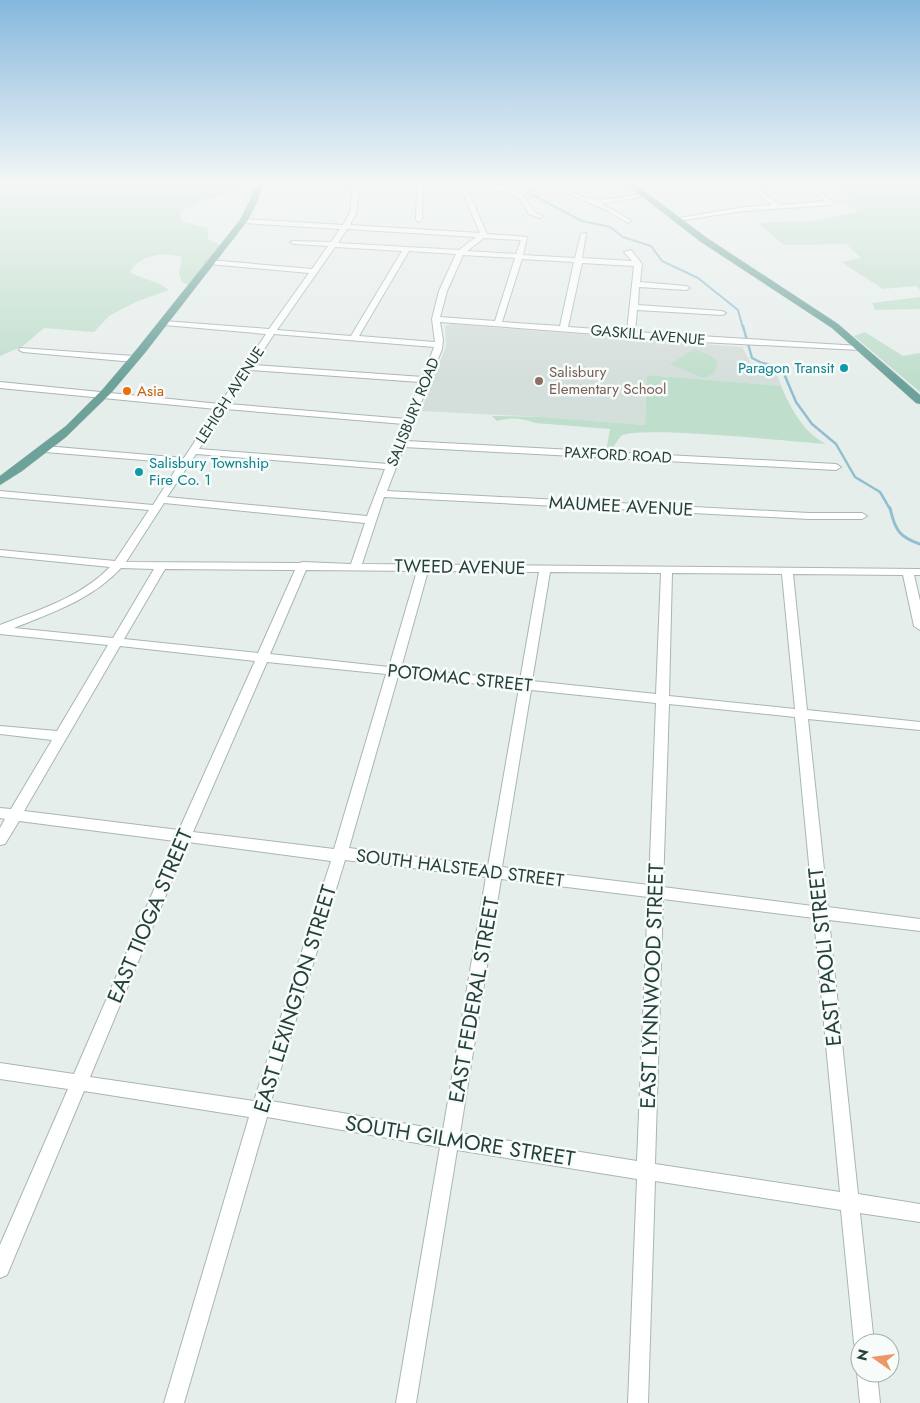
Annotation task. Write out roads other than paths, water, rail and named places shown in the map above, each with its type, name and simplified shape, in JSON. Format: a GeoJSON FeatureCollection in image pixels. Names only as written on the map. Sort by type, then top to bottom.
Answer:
{"type":"FeatureCollection","features":[{"type":"Feature","properties":{"kind":"main road"},"geometry":{"type":"LineString","coordinates":[[0,481],[45,449],[101,397],[164,323],[220,249]]}},
{"type":"Feature","properties":{"kind":"main road"},"geometry":{"type":"LineString","coordinates":[[719,249],[818,314],[920,400]]}},
{"type":"Feature","properties":{"kind":"street","name":"LEHIGH AVENUE"},"geometry":{"type":"LineString","coordinates":[[0,629],[85,593],[104,581],[118,565],[271,332],[329,249]]}},
{"type":"Feature","properties":{"kind":"street"},"geometry":{"type":"LineString","coordinates":[[398,249],[638,264]]}},
{"type":"Feature","properties":{"kind":"street","name":"SALISBURY ROAD"},"geometry":{"type":"LineString","coordinates":[[356,566],[371,520],[438,345],[436,319],[443,292],[460,253],[465,249]]}},
{"type":"Feature","properties":{"kind":"street"},"geometry":{"type":"LineString","coordinates":[[498,323],[521,249]]}},
{"type":"Feature","properties":{"kind":"street"},"geometry":{"type":"LineString","coordinates":[[564,328],[580,249]]}},
{"type":"Feature","properties":{"kind":"street"},"geometry":{"type":"LineString","coordinates":[[354,338],[406,250]]}},
{"type":"Feature","properties":{"kind":"street"},"geometry":{"type":"LineString","coordinates":[[628,252],[638,264],[631,332]]}},
{"type":"Feature","properties":{"kind":"street"},"geometry":{"type":"LineString","coordinates":[[209,262],[314,271]]}},
{"type":"Feature","properties":{"kind":"street"},"geometry":{"type":"LineString","coordinates":[[636,284],[686,288]]}},
{"type":"Feature","properties":{"kind":"street"},"geometry":{"type":"LineString","coordinates":[[633,307],[722,313]]}},
{"type":"Feature","properties":{"kind":"street","name":"GASKILL AVENUE"},"geometry":{"type":"LineString","coordinates":[[436,319],[631,332],[747,344],[860,348]]}},
{"type":"Feature","properties":{"kind":"street"},"geometry":{"type":"LineString","coordinates":[[164,323],[438,345]]}},
{"type":"Feature","properties":{"kind":"street"},"geometry":{"type":"LineString","coordinates":[[23,350],[134,359]]}},
{"type":"Feature","properties":{"kind":"street"},"geometry":{"type":"LineString","coordinates":[[248,367],[426,380]]}},
{"type":"Feature","properties":{"kind":"street"},"geometry":{"type":"LineString","coordinates":[[0,386],[101,397],[409,422]]}},
{"type":"Feature","properties":{"kind":"street","name":"PAXFORD ROAD"},"geometry":{"type":"LineString","coordinates":[[400,444],[836,467]]}},
{"type":"Feature","properties":{"kind":"street"},"geometry":{"type":"LineString","coordinates":[[45,449],[187,461]]}},
{"type":"Feature","properties":{"kind":"street"},"geometry":{"type":"LineString","coordinates":[[194,451],[391,467]]}},
{"type":"Feature","properties":{"kind":"street"},"geometry":{"type":"LineString","coordinates":[[0,494],[371,520]]}},
{"type":"Feature","properties":{"kind":"street","name":"MAUMEE AVENUE"},"geometry":{"type":"LineString","coordinates":[[381,494],[809,516],[862,516]]}},
{"type":"Feature","properties":{"kind":"street","name":"TWEED AVENUE"},"geometry":{"type":"LineString","coordinates":[[0,553],[118,565],[303,565],[920,572]]}},
{"type":"Feature","properties":{"kind":"street"},"geometry":{"type":"LineString","coordinates":[[0,840],[162,564]]}},
{"type":"Feature","properties":{"kind":"street","name":"EAST TIOGA STREET"},"geometry":{"type":"LineString","coordinates":[[0,1268],[184,836],[303,565]]}},
{"type":"Feature","properties":{"kind":"street","name":"EAST LEXINGTON STREET"},"geometry":{"type":"LineString","coordinates":[[174,1403],[260,1110],[394,674],[393,671],[424,567]]}},
{"type":"Feature","properties":{"kind":"street","name":"EAST FEDERAL STREET"},"geometry":{"type":"LineString","coordinates":[[406,1403],[546,568]]}},
{"type":"Feature","properties":{"kind":"street","name":"EAST LYNNWOOD STREET"},"geometry":{"type":"LineString","coordinates":[[638,1403],[667,569]]}},
{"type":"Feature","properties":{"kind":"street","name":"EAST PAOLI STREET"},"geometry":{"type":"LineString","coordinates":[[787,570],[863,1333]]}},
{"type":"Feature","properties":{"kind":"street"},"geometry":{"type":"LineString","coordinates":[[908,572],[920,626]]}},
{"type":"Feature","properties":{"kind":"street","name":"POTOMAC STREET"},"geometry":{"type":"LineString","coordinates":[[0,629],[920,726]]}},
{"type":"Feature","properties":{"kind":"street"},"geometry":{"type":"LineString","coordinates":[[0,730],[62,736]]}},
{"type":"Feature","properties":{"kind":"street","name":"SOUTH HALSTEAD STREET"},"geometry":{"type":"LineString","coordinates":[[0,813],[920,925]]}},
{"type":"Feature","properties":{"kind":"street","name":"SOUTH GILMORE STREET"},"geometry":{"type":"LineString","coordinates":[[0,1071],[260,1110],[267,1109],[449,1140],[920,1213]]}},
{"type":"Feature","properties":{"kind":"street"},"geometry":{"type":"LineString","coordinates":[[868,1383],[870,1403]]}},
{"type":"Feature","properties":{"kind":"waterway"},"geometry":{"type":"LineString","coordinates":[[654,249],[662,261],[698,278],[738,310],[743,328]]}},
{"type":"Feature","properties":{"kind":"waterway"},"geometry":{"type":"LineString","coordinates":[[743,326],[752,358],[762,363],[784,368],[785,376],[796,402],[812,424],[836,444],[855,477],[880,492],[890,509]]}},
{"type":"Feature","properties":{"kind":"waterway"},"geometry":{"type":"LineString","coordinates":[[890,508],[899,532],[907,539],[920,544]]}},
{"type":"Feature","properties":{"kind":"place","name":"Paragon Transit"},"geometry":{"type":"Point","coordinates":[844,368]}},
{"type":"Feature","properties":{"kind":"place","name":"Salisbury Elementary School"},"geometry":{"type":"Point","coordinates":[539,381]}},
{"type":"Feature","properties":{"kind":"place","name":"Asia"},"geometry":{"type":"Point","coordinates":[127,391]}},
{"type":"Feature","properties":{"kind":"place","name":"Salisbury Township Fire Co. 1"},"geometry":{"type":"Point","coordinates":[139,472]}}]}
